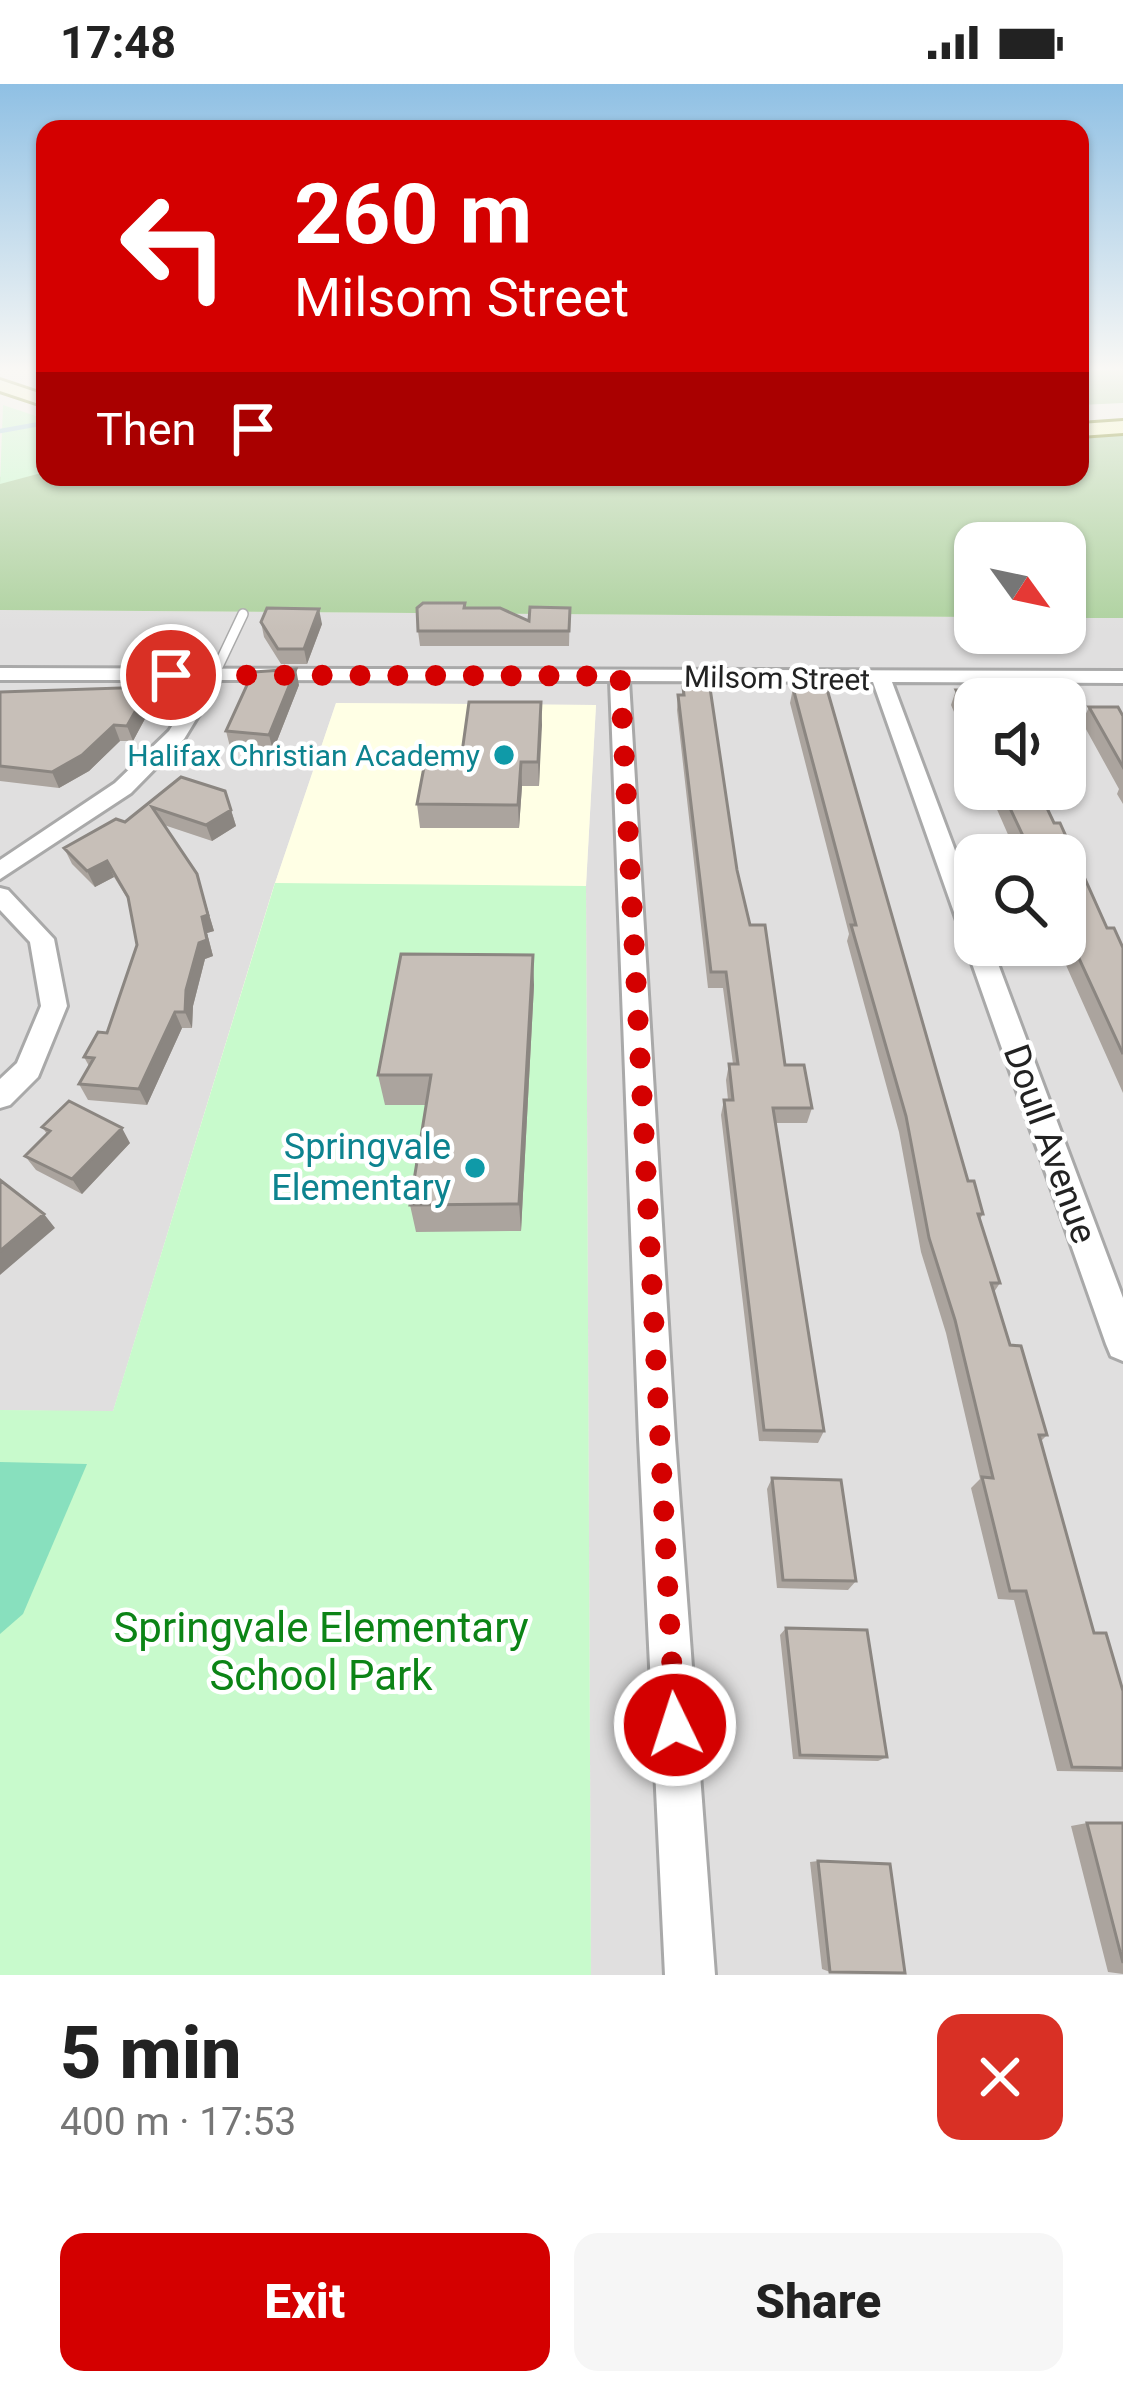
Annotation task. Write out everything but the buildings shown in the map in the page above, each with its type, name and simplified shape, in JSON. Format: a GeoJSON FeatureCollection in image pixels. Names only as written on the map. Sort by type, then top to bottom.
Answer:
{"type":"FeatureCollection","features":[{"type":"Feature","properties":{"kind":"street","name":"Milsom Street"},"geometry":{"type":"LineString","coordinates":[[0,674],[1123,677]]}},
{"type":"Feature","properties":{"kind":"street"},"geometry":{"type":"LineString","coordinates":[[0,871],[123,788],[177,734],[214,675]]}},
{"type":"Feature","properties":{"kind":"street"},"geometry":{"type":"LineString","coordinates":[[620,676],[657,1439],[690,1975]]}},
{"type":"Feature","properties":{"kind":"street","name":"Doull Avenue"},"geometry":{"type":"LineString","coordinates":[[881,679],[954,880]]}},
{"type":"Feature","properties":{"kind":"street"},"geometry":{"type":"LineString","coordinates":[[0,896],[42,940],[54,1006],[28,1069],[0,1097]]}},
{"type":"Feature","properties":{"kind":"street","name":"Doull Avenue"},"geometry":{"type":"LineString","coordinates":[[985,966],[1123,1344]]}},
{"type":"Feature","properties":{"kind":"lane"},"geometry":{"type":"LineString","coordinates":[[214,675],[243,614]]}},
{"type":"Feature","properties":{"kind":"shaded area"},"geometry":{"type":"Polygon","coordinates":[[[0,610],[954,617],[954,654],[1086,654],[1086,618],[1123,618],[1123,1975],[591,1975],[586,886],[596,705],[336,703],[273,889],[113,1412],[0,1410],[0,610]]]}},
{"type":"Feature","properties":{"kind":"shaded area"},"geometry":{"type":"Polygon","coordinates":[[[336,703],[596,705],[586,886],[113,1412],[273,889],[336,703]]]}},
{"type":"Feature","properties":{"kind":"green space"},"geometry":{"type":"Polygon","coordinates":[[[1,456],[36,456],[36,474],[0,484],[1,456]]]}},
{"type":"Feature","properties":{"kind":"green space"},"geometry":{"type":"Polygon","coordinates":[[[1089,456],[1123,456],[1123,618],[1086,618],[1086,522],[954,522],[954,617],[0,610],[0,477],[36,467],[36,486],[1089,486],[1089,456]]]}},
{"type":"Feature","properties":{"kind":"green space","name":"Springvale Elementary School Park"},"geometry":{"type":"Polygon","coordinates":[[[275,883],[586,886],[591,1975],[0,1975],[0,1410],[113,1411],[275,883]]]}},
{"type":"Feature","properties":{"kind":"green space"},"geometry":{"type":"Polygon","coordinates":[[[0,1462],[87,1464],[23,1614],[0,1634],[0,1462]]]}},
{"type":"Feature","properties":{"kind":"place","name":"Halifax Christian Academy"},"geometry":{"type":"Point","coordinates":[504,755]}},
{"type":"Feature","properties":{"kind":"place","name":"Springvale Elementary"},"geometry":{"type":"Point","coordinates":[475,1168]}},
{"type":"Feature","properties":{"kind":"route"},"geometry":{"type":"LineString","coordinates":[[171,675],[620,676],[675,1725]]}}]}
